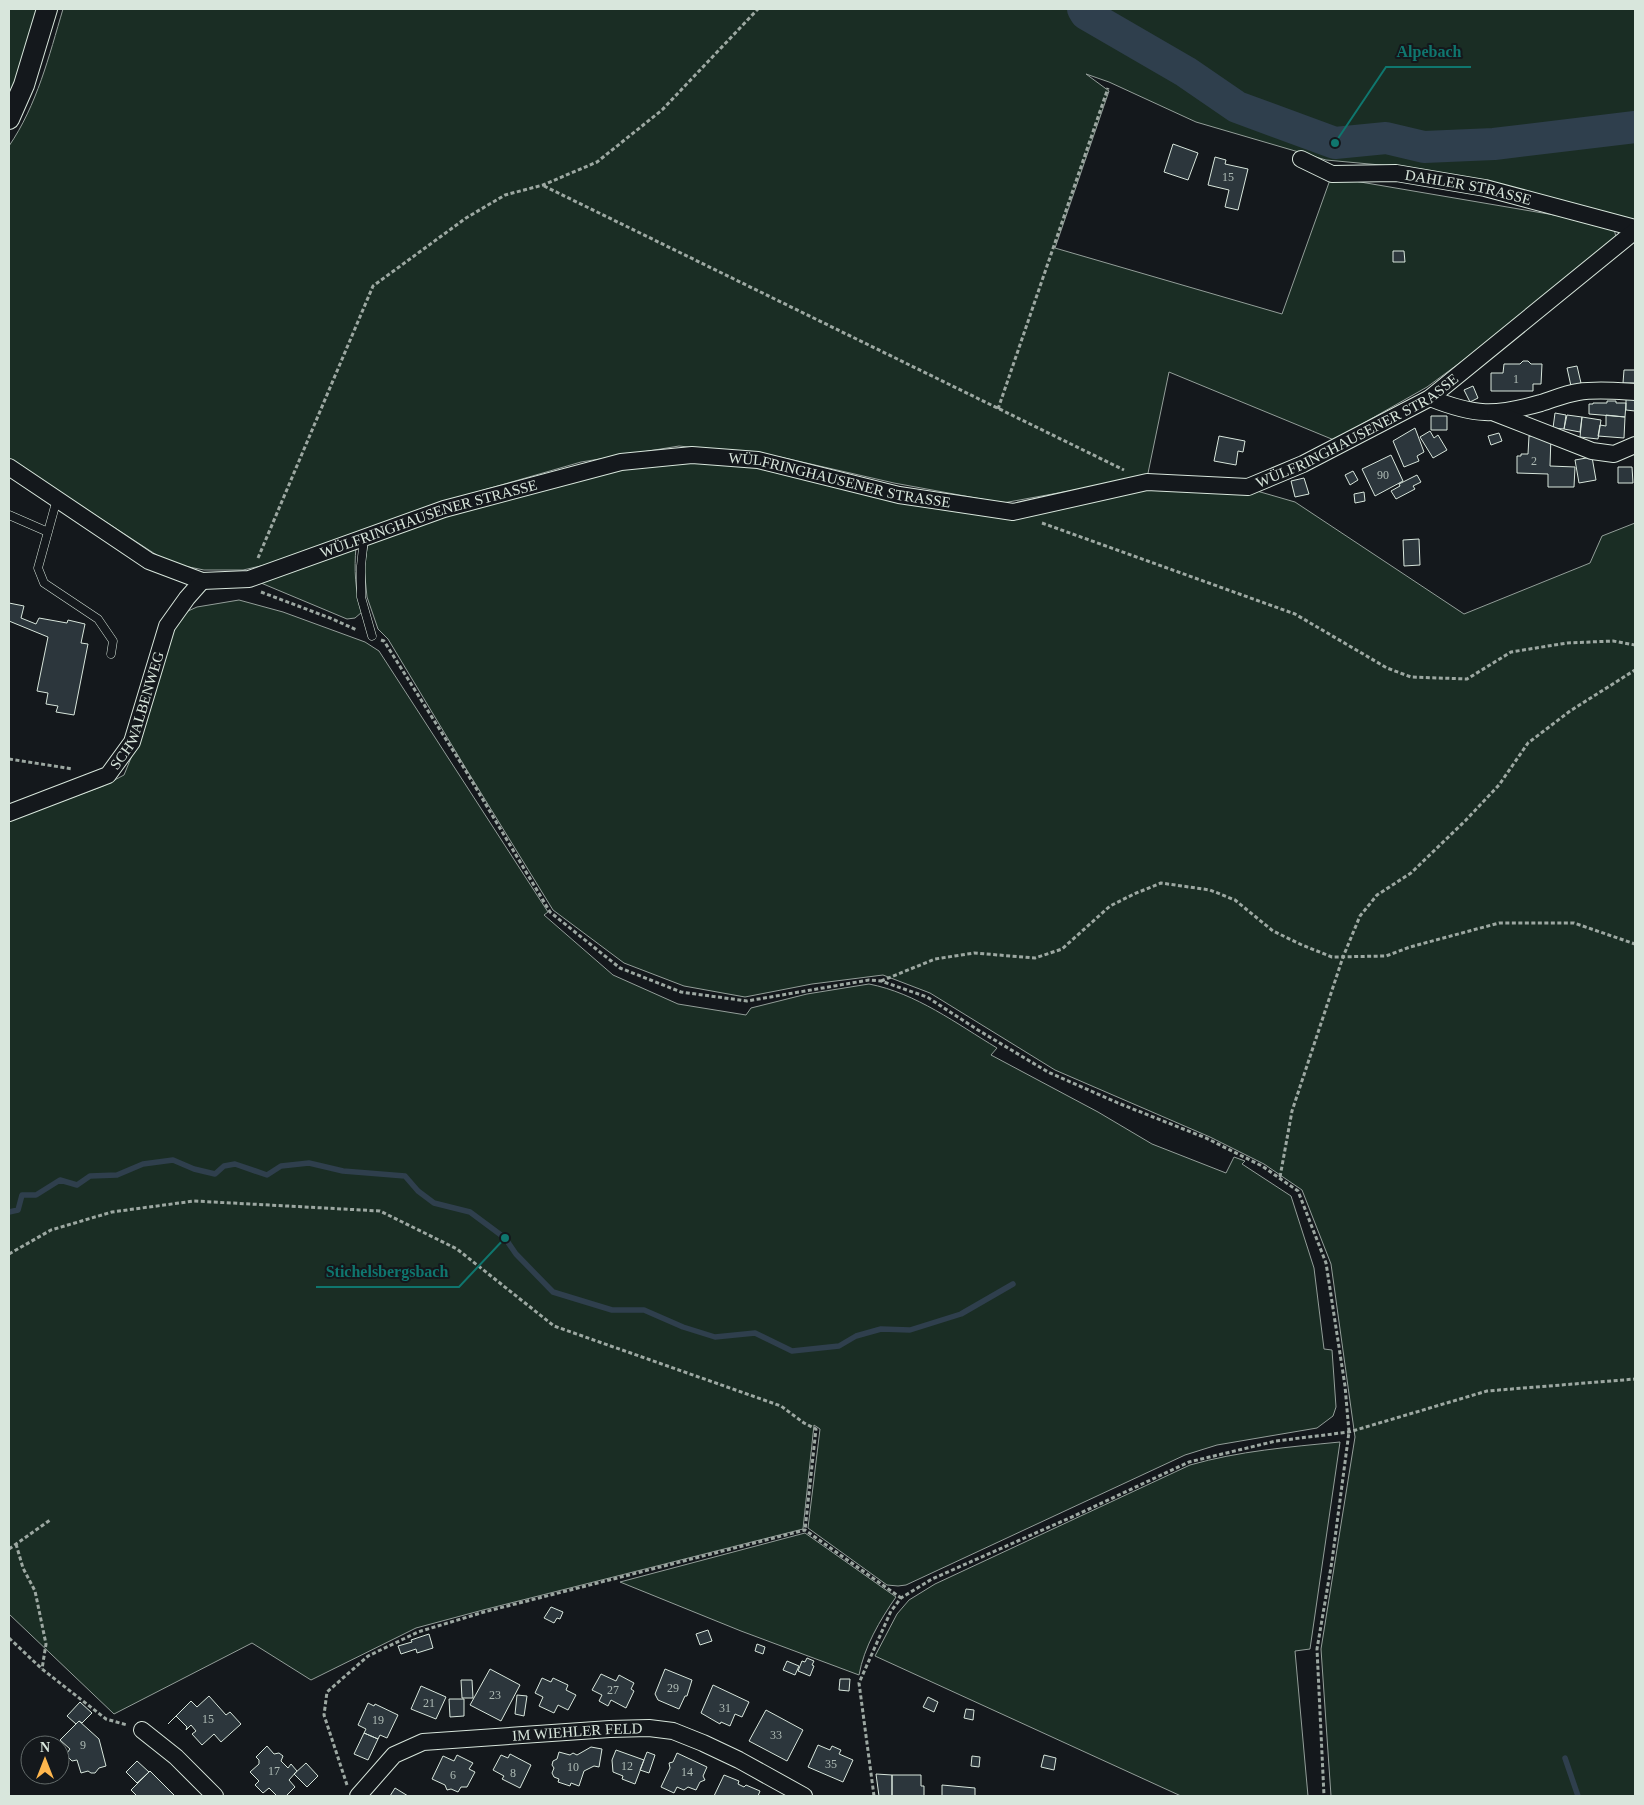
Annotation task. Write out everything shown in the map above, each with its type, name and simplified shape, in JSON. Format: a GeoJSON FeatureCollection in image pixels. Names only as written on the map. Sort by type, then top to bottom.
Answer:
{"type":"FeatureCollection","features":[{"type":"Feature","properties":{"kind":"street"},"geometry":{"type":"LineString","coordinates":[[9,119],[24,86],[47,9]]}},
{"type":"Feature","properties":{"kind":"street","name":"DAHLER STRASSE"},"geometry":{"type":"LineString","coordinates":[[1301,159],[1332,174],[1396,173],[1485,188],[1635,230]]}},
{"type":"Feature","properties":{"kind":"street","name":"WÜLFRINGHAUSENER STRASSE"},"geometry":{"type":"LineString","coordinates":[[9,467],[149,561],[202,581],[254,586],[364,538],[444,509],[621,462],[692,455],[758,460],[899,495],[1013,512],[1147,482],[1248,487],[1303,464],[1430,398],[1635,230]]}},
{"type":"Feature","properties":{"kind":"street"},"geometry":{"type":"LineString","coordinates":[[1430,398],[1456,408],[1474,412],[1493,412],[1523,407],[1579,392],[1635,392]]}},
{"type":"Feature","properties":{"kind":"street"},"geometry":{"type":"LineString","coordinates":[[1493,412],[1592,451],[1614,454],[1635,445]]}},
{"type":"Feature","properties":{"kind":"street","name":"SCHWALBENWEG"},"geometry":{"type":"LineString","coordinates":[[9,813],[108,775],[132,742],[167,626],[202,581]]}},
{"type":"Feature","properties":{"kind":"street","name":"IM WIEHLER FELD"},"geometry":{"type":"LineString","coordinates":[[354,1793],[394,1755],[423,1742],[649,1728],[673,1731],[703,1744],[739,1760],[804,1796]]}},
{"type":"Feature","properties":{"kind":"street"},"geometry":{"type":"LineString","coordinates":[[142,1730],[176,1757],[215,1796]]}},
{"type":"Feature","properties":{"kind":"lane"},"geometry":{"type":"LineString","coordinates":[[57,499],[38,568],[44,583],[98,618],[113,641],[112,654]]}},
{"type":"Feature","properties":{"kind":"lane"},"geometry":{"type":"LineString","coordinates":[[9,515],[48,532]]}},
{"type":"Feature","properties":{"kind":"lane"},"geometry":{"type":"LineString","coordinates":[[364,538],[361,566],[361,596],[372,636]]}},
{"type":"Feature","properties":{"kind":"path"},"geometry":{"type":"LineString","coordinates":[[758,9],[662,110],[597,162],[543,185],[505,195],[466,218],[373,286],[254,586],[268,594],[384,641],[464,768],[550,912],[620,968],[681,992],[747,1001],[869,980],[881,980],[927,997],[1048,1072],[1118,1103],[1206,1138],[1262,1166],[1298,1191],[1326,1263],[1345,1386],[1349,1432],[1332,1560],[1317,1649],[1324,1796]]}},
{"type":"Feature","properties":{"kind":"path"},"geometry":{"type":"LineString","coordinates":[[998,409],[1108,88]]}},
{"type":"Feature","properties":{"kind":"path"},"geometry":{"type":"LineString","coordinates":[[543,185],[1147,482]]}},
{"type":"Feature","properties":{"kind":"path"},"geometry":{"type":"LineString","coordinates":[[1042,522],[1295,614],[1387,668],[1411,676],[1467,679],[1511,652],[1566,643],[1613,641],[1635,645]]}},
{"type":"Feature","properties":{"kind":"path"},"geometry":{"type":"LineString","coordinates":[[1280,1177],[1292,1111],[1343,957],[1360,916],[1377,895],[1411,873],[1500,785],[1528,742],[1570,711],[1635,670]]}},
{"type":"Feature","properties":{"kind":"path"},"geometry":{"type":"LineString","coordinates":[[9,759],[108,775]]}},
{"type":"Feature","properties":{"kind":"path"},"geometry":{"type":"LineString","coordinates":[[881,980],[935,959],[974,952],[1035,958],[1062,949],[1110,906],[1161,883],[1210,890],[1234,900],[1273,930],[1302,945],[1332,957],[1386,956],[1410,947],[1499,922],[1574,923],[1635,944]]}},
{"type":"Feature","properties":{"kind":"path"},"geometry":{"type":"LineString","coordinates":[[9,1254],[51,1230],[112,1212],[194,1201],[380,1211],[457,1249],[554,1326],[781,1406],[804,1423],[816,1429],[805,1530]]}},
{"type":"Feature","properties":{"kind":"path"},"geometry":{"type":"LineString","coordinates":[[874,1796],[859,1683],[890,1611],[901,1598],[932,1579],[1074,1516],[1188,1462],[1276,1441],[1349,1432],[1487,1391],[1635,1379]]}},
{"type":"Feature","properties":{"kind":"path"},"geometry":{"type":"LineString","coordinates":[[9,1549],[50,1520]]}},
{"type":"Feature","properties":{"kind":"path"},"geometry":{"type":"LineString","coordinates":[[354,1793],[324,1715],[328,1692],[368,1656],[418,1632],[484,1612],[805,1530],[901,1598]]}},
{"type":"Feature","properties":{"kind":"path"},"geometry":{"type":"LineString","coordinates":[[16,1544],[23,1568],[35,1591],[46,1644],[42,1669]]}},
{"type":"Feature","properties":{"kind":"path"},"geometry":{"type":"LineString","coordinates":[[9,1638],[42,1669],[106,1719],[142,1730]]}},
{"type":"Feature","properties":{"kind":"green space"},"geometry":{"type":"Polygon","coordinates":[[[9,9],[42,9],[9,99],[9,9]]]}},
{"type":"Feature","properties":{"kind":"green space"},"geometry":{"type":"Polygon","coordinates":[[[63,9],[1635,9],[1635,221],[1413,168],[1326,160],[1196,122],[1109,82],[1086,74],[1109,91],[1055,248],[1282,314],[1331,177],[1613,225],[1616,237],[1465,359],[1427,387],[1334,440],[1169,372],[1147,478],[1003,503],[894,483],[780,457],[679,446],[581,462],[449,500],[278,562],[243,570],[204,570],[169,563],[9,459],[9,146],[35,97],[63,9]]]}},
{"type":"Feature","properties":{"kind":"green space"},"geometry":{"type":"Polygon","coordinates":[[[693,461],[757,465],[1012,516],[1147,484],[1250,489],[1295,502],[1464,614],[1590,563],[1602,536],[1635,523],[1635,1796],[1331,1796],[1321,1649],[1355,1437],[1331,1264],[1302,1190],[1264,1164],[1210,1137],[1055,1070],[930,993],[883,975],[812,984],[745,997],[684,986],[624,963],[553,910],[388,639],[378,629],[367,597],[364,567],[368,543],[445,514],[625,466],[693,461]]]}},
{"type":"Feature","properties":{"kind":"green space"},"geometry":{"type":"Polygon","coordinates":[[[356,547],[356,580],[362,612],[355,618],[347,619],[261,583],[267,580],[356,547]]]}},
{"type":"Feature","properties":{"kind":"green space"},"geometry":{"type":"Polygon","coordinates":[[[239,600],[283,612],[365,642],[379,651],[548,912],[544,915],[613,975],[678,1004],[746,1015],[751,1008],[807,994],[869,984],[886,988],[936,1010],[997,1048],[991,1055],[1098,1112],[1152,1144],[1226,1173],[1234,1157],[1245,1161],[1242,1164],[1291,1196],[1314,1268],[1324,1349],[1332,1350],[1336,1407],[1333,1416],[1317,1428],[1217,1445],[1185,1455],[906,1585],[898,1586],[887,1585],[808,1528],[820,1429],[814,1425],[803,1529],[416,1628],[311,1680],[252,1643],[114,1714],[9,1614],[9,821],[103,786],[124,775],[137,743],[172,629],[188,611],[197,607],[239,600]]]}},
{"type":"Feature","properties":{"kind":"green space"},"geometry":{"type":"Polygon","coordinates":[[[1340,1442],[1310,1649],[1295,1651],[1308,1796],[1181,1796],[875,1656],[897,1614],[909,1600],[935,1584],[1190,1465],[1246,1453],[1340,1442]]]}},
{"type":"Feature","properties":{"kind":"green space"},"geometry":{"type":"Polygon","coordinates":[[[805,1533],[896,1597],[873,1634],[859,1675],[741,1631],[620,1582],[805,1533]]]}},
{"type":"Feature","properties":{"kind":"building"},"geometry":{"type":"Polygon","coordinates":[[[1173,144],[1198,153],[1188,180],[1164,172],[1173,144]]]}},
{"type":"Feature","properties":{"kind":"building"},"geometry":{"type":"Polygon","coordinates":[[[1215,157],[1226,160],[1225,164],[1248,169],[1238,210],[1225,207],[1229,190],[1208,185],[1215,157]]]}},
{"type":"Feature","properties":{"kind":"building"},"geometry":{"type":"Polygon","coordinates":[[[1393,251],[1404,251],[1405,262],[1393,262],[1393,251]]]}},
{"type":"Feature","properties":{"kind":"building"},"geometry":{"type":"Polygon","coordinates":[[[1523,361],[1528,361],[1531,364],[1542,364],[1541,384],[1533,384],[1533,391],[1491,391],[1491,373],[1503,373],[1504,364],[1520,364],[1523,361]]]}},
{"type":"Feature","properties":{"kind":"building"},"geometry":{"type":"Polygon","coordinates":[[[1577,366],[1581,383],[1571,386],[1567,368],[1577,366]]]}},
{"type":"Feature","properties":{"kind":"building"},"geometry":{"type":"Polygon","coordinates":[[[1624,370],[1635,370],[1635,383],[1623,383],[1624,370]]]}},
{"type":"Feature","properties":{"kind":"building"},"geometry":{"type":"Polygon","coordinates":[[[1473,386],[1478,398],[1470,402],[1464,390],[1473,386]]]}},
{"type":"Feature","properties":{"kind":"building"},"geometry":{"type":"Polygon","coordinates":[[[1626,396],[1635,397],[1635,411],[1626,410],[1626,396]]]}},
{"type":"Feature","properties":{"kind":"building"},"geometry":{"type":"Polygon","coordinates":[[[1607,401],[1626,403],[1625,417],[1589,414],[1589,404],[1607,403],[1607,401]]]}},
{"type":"Feature","properties":{"kind":"building"},"geometry":{"type":"Polygon","coordinates":[[[1555,413],[1566,415],[1564,429],[1553,428],[1555,413]]]}},
{"type":"Feature","properties":{"kind":"building"},"geometry":{"type":"Polygon","coordinates":[[[1567,415],[1582,417],[1580,432],[1564,429],[1567,415]]]}},
{"type":"Feature","properties":{"kind":"building"},"geometry":{"type":"Polygon","coordinates":[[[1606,415],[1625,417],[1624,438],[1598,436],[1600,425],[1606,426],[1606,415]]]}},
{"type":"Feature","properties":{"kind":"building"},"geometry":{"type":"Polygon","coordinates":[[[1431,416],[1447,416],[1447,430],[1431,430],[1431,416]]]}},
{"type":"Feature","properties":{"kind":"building"},"geometry":{"type":"Polygon","coordinates":[[[1582,417],[1601,420],[1598,439],[1580,437],[1582,417]]]}},
{"type":"Feature","properties":{"kind":"building"},"geometry":{"type":"Polygon","coordinates":[[[1415,428],[1424,452],[1417,456],[1419,461],[1404,467],[1393,441],[1415,428]]]}},
{"type":"Feature","properties":{"kind":"building"},"geometry":{"type":"Polygon","coordinates":[[[1430,431],[1434,438],[1438,435],[1447,450],[1433,458],[1420,437],[1430,431]]]}},
{"type":"Feature","properties":{"kind":"building"},"geometry":{"type":"Polygon","coordinates":[[[1499,433],[1502,441],[1491,445],[1488,436],[1499,433]]]}},
{"type":"Feature","properties":{"kind":"building"},"geometry":{"type":"Polygon","coordinates":[[[1219,436],[1245,441],[1243,452],[1238,451],[1236,465],[1214,461],[1219,436]]]}},
{"type":"Feature","properties":{"kind":"building"},"geometry":{"type":"Polygon","coordinates":[[[1529,436],[1551,436],[1550,466],[1575,467],[1574,487],[1548,487],[1548,474],[1517,473],[1517,456],[1528,454],[1529,436]]]}},
{"type":"Feature","properties":{"kind":"building"},"geometry":{"type":"Polygon","coordinates":[[[1391,455],[1403,481],[1375,496],[1362,469],[1391,455]]]}},
{"type":"Feature","properties":{"kind":"building"},"geometry":{"type":"Polygon","coordinates":[[[1592,457],[1596,480],[1579,483],[1575,460],[1592,457]]]}},
{"type":"Feature","properties":{"kind":"building"},"geometry":{"type":"Polygon","coordinates":[[[1618,467],[1632,467],[1633,483],[1618,483],[1618,467]]]}},
{"type":"Feature","properties":{"kind":"building"},"geometry":{"type":"Polygon","coordinates":[[[1353,471],[1358,480],[1350,485],[1345,475],[1353,471]]]}},
{"type":"Feature","properties":{"kind":"building"},"geometry":{"type":"Polygon","coordinates":[[[1417,475],[1421,482],[1413,486],[1415,489],[1396,499],[1391,491],[1400,486],[1399,484],[1417,475]]]}},
{"type":"Feature","properties":{"kind":"building"},"geometry":{"type":"Polygon","coordinates":[[[1304,478],[1309,494],[1295,497],[1291,481],[1304,478]]]}},
{"type":"Feature","properties":{"kind":"building"},"geometry":{"type":"Polygon","coordinates":[[[1364,492],[1365,501],[1355,503],[1354,494],[1364,492]]]}},
{"type":"Feature","properties":{"kind":"building"},"geometry":{"type":"Polygon","coordinates":[[[1419,539],[1420,565],[1404,566],[1403,540],[1419,539]]]}},
{"type":"Feature","properties":{"kind":"building"},"geometry":{"type":"Polygon","coordinates":[[[9,603],[24,606],[21,618],[36,624],[39,618],[67,623],[68,620],[85,624],[81,643],[88,644],[74,715],[56,712],[58,706],[46,704],[48,693],[37,691],[48,637],[9,621],[9,603]]]}},
{"type":"Feature","properties":{"kind":"building"},"geometry":{"type":"Polygon","coordinates":[[[551,1607],[563,1612],[560,1619],[557,1618],[554,1623],[544,1618],[551,1607]]]}},
{"type":"Feature","properties":{"kind":"building"},"geometry":{"type":"Polygon","coordinates":[[[708,1630],[712,1641],[700,1645],[696,1634],[708,1630]]]}},
{"type":"Feature","properties":{"kind":"building"},"geometry":{"type":"Polygon","coordinates":[[[429,1634],[433,1648],[417,1653],[416,1649],[401,1654],[398,1646],[429,1634]]]}},
{"type":"Feature","properties":{"kind":"building"},"geometry":{"type":"Polygon","coordinates":[[[757,1644],[765,1647],[763,1654],[755,1651],[757,1644]]]}},
{"type":"Feature","properties":{"kind":"building"},"geometry":{"type":"Polygon","coordinates":[[[807,1658],[814,1661],[810,1676],[798,1671],[802,1661],[805,1662],[807,1658]]]}},
{"type":"Feature","properties":{"kind":"building"},"geometry":{"type":"Polygon","coordinates":[[[787,1661],[799,1666],[795,1675],[783,1670],[787,1661]]]}},
{"type":"Feature","properties":{"kind":"building"},"geometry":{"type":"Polygon","coordinates":[[[490,1669],[520,1685],[501,1721],[470,1705],[490,1669]]]}},
{"type":"Feature","properties":{"kind":"building"},"geometry":{"type":"Polygon","coordinates":[[[665,1669],[692,1680],[687,1696],[685,1696],[679,1709],[658,1700],[655,1694],[665,1669]]]}},
{"type":"Feature","properties":{"kind":"building"},"geometry":{"type":"Polygon","coordinates":[[[601,1674],[616,1681],[619,1675],[634,1683],[631,1689],[634,1691],[626,1708],[611,1700],[608,1706],[599,1701],[602,1695],[592,1690],[601,1674]]]}},
{"type":"Feature","properties":{"kind":"building"},"geometry":{"type":"Polygon","coordinates":[[[542,1678],[551,1682],[553,1678],[568,1685],[566,1690],[576,1695],[568,1710],[558,1705],[554,1713],[539,1706],[543,1697],[535,1693],[542,1678]]]}},
{"type":"Feature","properties":{"kind":"building"},"geometry":{"type":"Polygon","coordinates":[[[840,1679],[850,1679],[849,1691],[839,1690],[840,1679]]]}},
{"type":"Feature","properties":{"kind":"building"},"geometry":{"type":"Polygon","coordinates":[[[461,1680],[472,1680],[473,1698],[462,1698],[461,1680]]]}},
{"type":"Feature","properties":{"kind":"building"},"geometry":{"type":"Polygon","coordinates":[[[713,1685],[749,1702],[742,1717],[735,1714],[730,1726],[721,1722],[720,1724],[701,1713],[713,1685]]]}},
{"type":"Feature","properties":{"kind":"building"},"geometry":{"type":"Polygon","coordinates":[[[421,1686],[446,1697],[436,1719],[411,1709],[421,1686]]]}},
{"type":"Feature","properties":{"kind":"building"},"geometry":{"type":"Polygon","coordinates":[[[517,1695],[527,1696],[524,1716],[515,1714],[517,1695]]]}},
{"type":"Feature","properties":{"kind":"building"},"geometry":{"type":"Polygon","coordinates":[[[209,1696],[226,1715],[230,1712],[241,1724],[221,1742],[214,1734],[202,1745],[192,1734],[196,1731],[191,1725],[186,1730],[187,1727],[176,1716],[191,1701],[197,1707],[209,1696]]]}},
{"type":"Feature","properties":{"kind":"building"},"geometry":{"type":"Polygon","coordinates":[[[928,1697],[938,1702],[934,1712],[923,1707],[928,1697]]]}},
{"type":"Feature","properties":{"kind":"building"},"geometry":{"type":"Polygon","coordinates":[[[449,1699],[464,1699],[464,1716],[450,1717],[449,1699]]]}},
{"type":"Feature","properties":{"kind":"building"},"geometry":{"type":"Polygon","coordinates":[[[80,1702],[92,1713],[82,1723],[79,1721],[76,1724],[67,1716],[80,1702]]]}},
{"type":"Feature","properties":{"kind":"building"},"geometry":{"type":"Polygon","coordinates":[[[368,1703],[374,1706],[375,1704],[398,1715],[387,1738],[380,1735],[378,1739],[364,1733],[366,1729],[358,1725],[368,1703]]]}},
{"type":"Feature","properties":{"kind":"building"},"geometry":{"type":"Polygon","coordinates":[[[966,1709],[974,1710],[973,1720],[964,1718],[966,1709]]]}},
{"type":"Feature","properties":{"kind":"building"},"geometry":{"type":"Polygon","coordinates":[[[766,1710],[803,1730],[787,1761],[749,1741],[766,1710]]]}},
{"type":"Feature","properties":{"kind":"building"},"geometry":{"type":"Polygon","coordinates":[[[79,1721],[99,1739],[106,1766],[99,1768],[95,1773],[88,1771],[81,1773],[77,1760],[72,1761],[70,1759],[70,1735],[65,1735],[79,1721]]]}},
{"type":"Feature","properties":{"kind":"building"},"geometry":{"type":"Polygon","coordinates":[[[364,1733],[378,1739],[368,1760],[354,1754],[364,1733]]]}},
{"type":"Feature","properties":{"kind":"building"},"geometry":{"type":"Polygon","coordinates":[[[818,1745],[830,1750],[832,1746],[841,1750],[839,1754],[853,1760],[843,1782],[808,1767],[818,1745]]]}},
{"type":"Feature","properties":{"kind":"building"},"geometry":{"type":"Polygon","coordinates":[[[267,1746],[274,1754],[279,1753],[283,1756],[281,1761],[288,1768],[291,1764],[297,1771],[289,1780],[295,1787],[286,1796],[277,1796],[269,1788],[263,1793],[255,1785],[259,1781],[250,1772],[259,1764],[259,1760],[256,1757],[267,1746]]]}},
{"type":"Feature","properties":{"kind":"building"},"geometry":{"type":"Polygon","coordinates":[[[591,1747],[602,1749],[599,1767],[594,1766],[584,1771],[579,1786],[571,1783],[570,1786],[558,1782],[559,1779],[554,1777],[552,1773],[554,1768],[552,1765],[553,1761],[557,1759],[559,1752],[577,1755],[591,1747]]]}},
{"type":"Feature","properties":{"kind":"building"},"geometry":{"type":"Polygon","coordinates":[[[616,1750],[644,1760],[635,1784],[622,1779],[623,1776],[613,1772],[612,1760],[616,1750]]]}},
{"type":"Feature","properties":{"kind":"building"},"geometry":{"type":"Polygon","coordinates":[[[647,1752],[655,1755],[649,1773],[640,1770],[647,1752]]]}},
{"type":"Feature","properties":{"kind":"building"},"geometry":{"type":"Polygon","coordinates":[[[677,1753],[707,1767],[703,1776],[705,1780],[700,1782],[696,1790],[688,1787],[684,1790],[677,1787],[674,1793],[661,1787],[670,1768],[669,1763],[673,1762],[677,1753]]]}},
{"type":"Feature","properties":{"kind":"building"},"geometry":{"type":"Polygon","coordinates":[[[510,1754],[531,1765],[520,1788],[502,1779],[504,1776],[493,1770],[501,1755],[508,1758],[510,1754]]]}},
{"type":"Feature","properties":{"kind":"building"},"geometry":{"type":"Polygon","coordinates":[[[457,1755],[473,1763],[469,1769],[475,1772],[467,1787],[461,1787],[458,1792],[451,1789],[447,1790],[445,1785],[432,1779],[443,1756],[454,1761],[457,1755]]]}},
{"type":"Feature","properties":{"kind":"building"},"geometry":{"type":"Polygon","coordinates":[[[1044,1755],[1056,1758],[1054,1770],[1041,1767],[1044,1755]]]}},
{"type":"Feature","properties":{"kind":"building"},"geometry":{"type":"Polygon","coordinates":[[[972,1756],[980,1757],[979,1767],[971,1766],[972,1756]]]}},
{"type":"Feature","properties":{"kind":"building"},"geometry":{"type":"Polygon","coordinates":[[[137,1761],[149,1772],[137,1783],[126,1772],[137,1761]]]}},
{"type":"Feature","properties":{"kind":"building"},"geometry":{"type":"Polygon","coordinates":[[[306,1763],[318,1776],[307,1787],[294,1774],[306,1763]]]}},
{"type":"Feature","properties":{"kind":"building"},"geometry":{"type":"Polygon","coordinates":[[[150,1771],[173,1796],[137,1796],[131,1790],[150,1771]]]}},
{"type":"Feature","properties":{"kind":"building"},"geometry":{"type":"Polygon","coordinates":[[[876,1774],[892,1775],[892,1796],[879,1796],[876,1774]]]}},
{"type":"Feature","properties":{"kind":"building"},"geometry":{"type":"Polygon","coordinates":[[[724,1775],[739,1781],[738,1784],[744,1787],[746,1785],[760,1791],[758,1796],[714,1796],[724,1775]]]}},
{"type":"Feature","properties":{"kind":"building"},"geometry":{"type":"Polygon","coordinates":[[[892,1775],[921,1775],[921,1786],[924,1786],[924,1796],[892,1796],[892,1775]]]}},
{"type":"Feature","properties":{"kind":"building"},"geometry":{"type":"Polygon","coordinates":[[[942,1785],[975,1788],[975,1796],[942,1796],[942,1785]]]}},
{"type":"Feature","properties":{"kind":"building"},"geometry":{"type":"Polygon","coordinates":[[[395,1788],[408,1796],[390,1796],[395,1788]]]}},
{"type":"Feature","properties":{"kind":"waterway"},"geometry":{"type":"LineString","coordinates":[[1083,9],[1086,14],[1186,72],[1237,107],[1335,143],[1386,138],[1424,147],[1494,144],[1635,127]]}},
{"type":"Feature","properties":{"kind":"waterway"},"geometry":{"type":"LineString","coordinates":[[9,1212],[18,1210],[22,1195],[36,1195],[60,1180],[77,1185],[90,1176],[117,1175],[143,1164],[173,1160],[194,1169],[215,1174],[224,1166],[235,1164],[267,1175],[281,1166],[309,1163],[343,1171],[405,1176],[418,1191],[434,1203],[470,1212],[505,1238],[516,1254],[553,1292],[612,1310],[644,1310],[683,1327],[715,1337],[755,1333],[792,1351],[839,1346],[856,1336],[881,1329],[910,1330],[961,1314],[1013,1284]]}},
{"type":"Feature","properties":{"kind":"waterway"},"geometry":{"type":"LineString","coordinates":[[1565,1758],[1578,1796]]}},
{"type":"Feature","properties":{"kind":"place","name":"Alpebach"},"geometry":{"type":"Point","coordinates":[1335,143]}},
{"type":"Feature","properties":{"kind":"place","name":"Stichelsbergsbach"},"geometry":{"type":"Point","coordinates":[505,1238]}}]}
